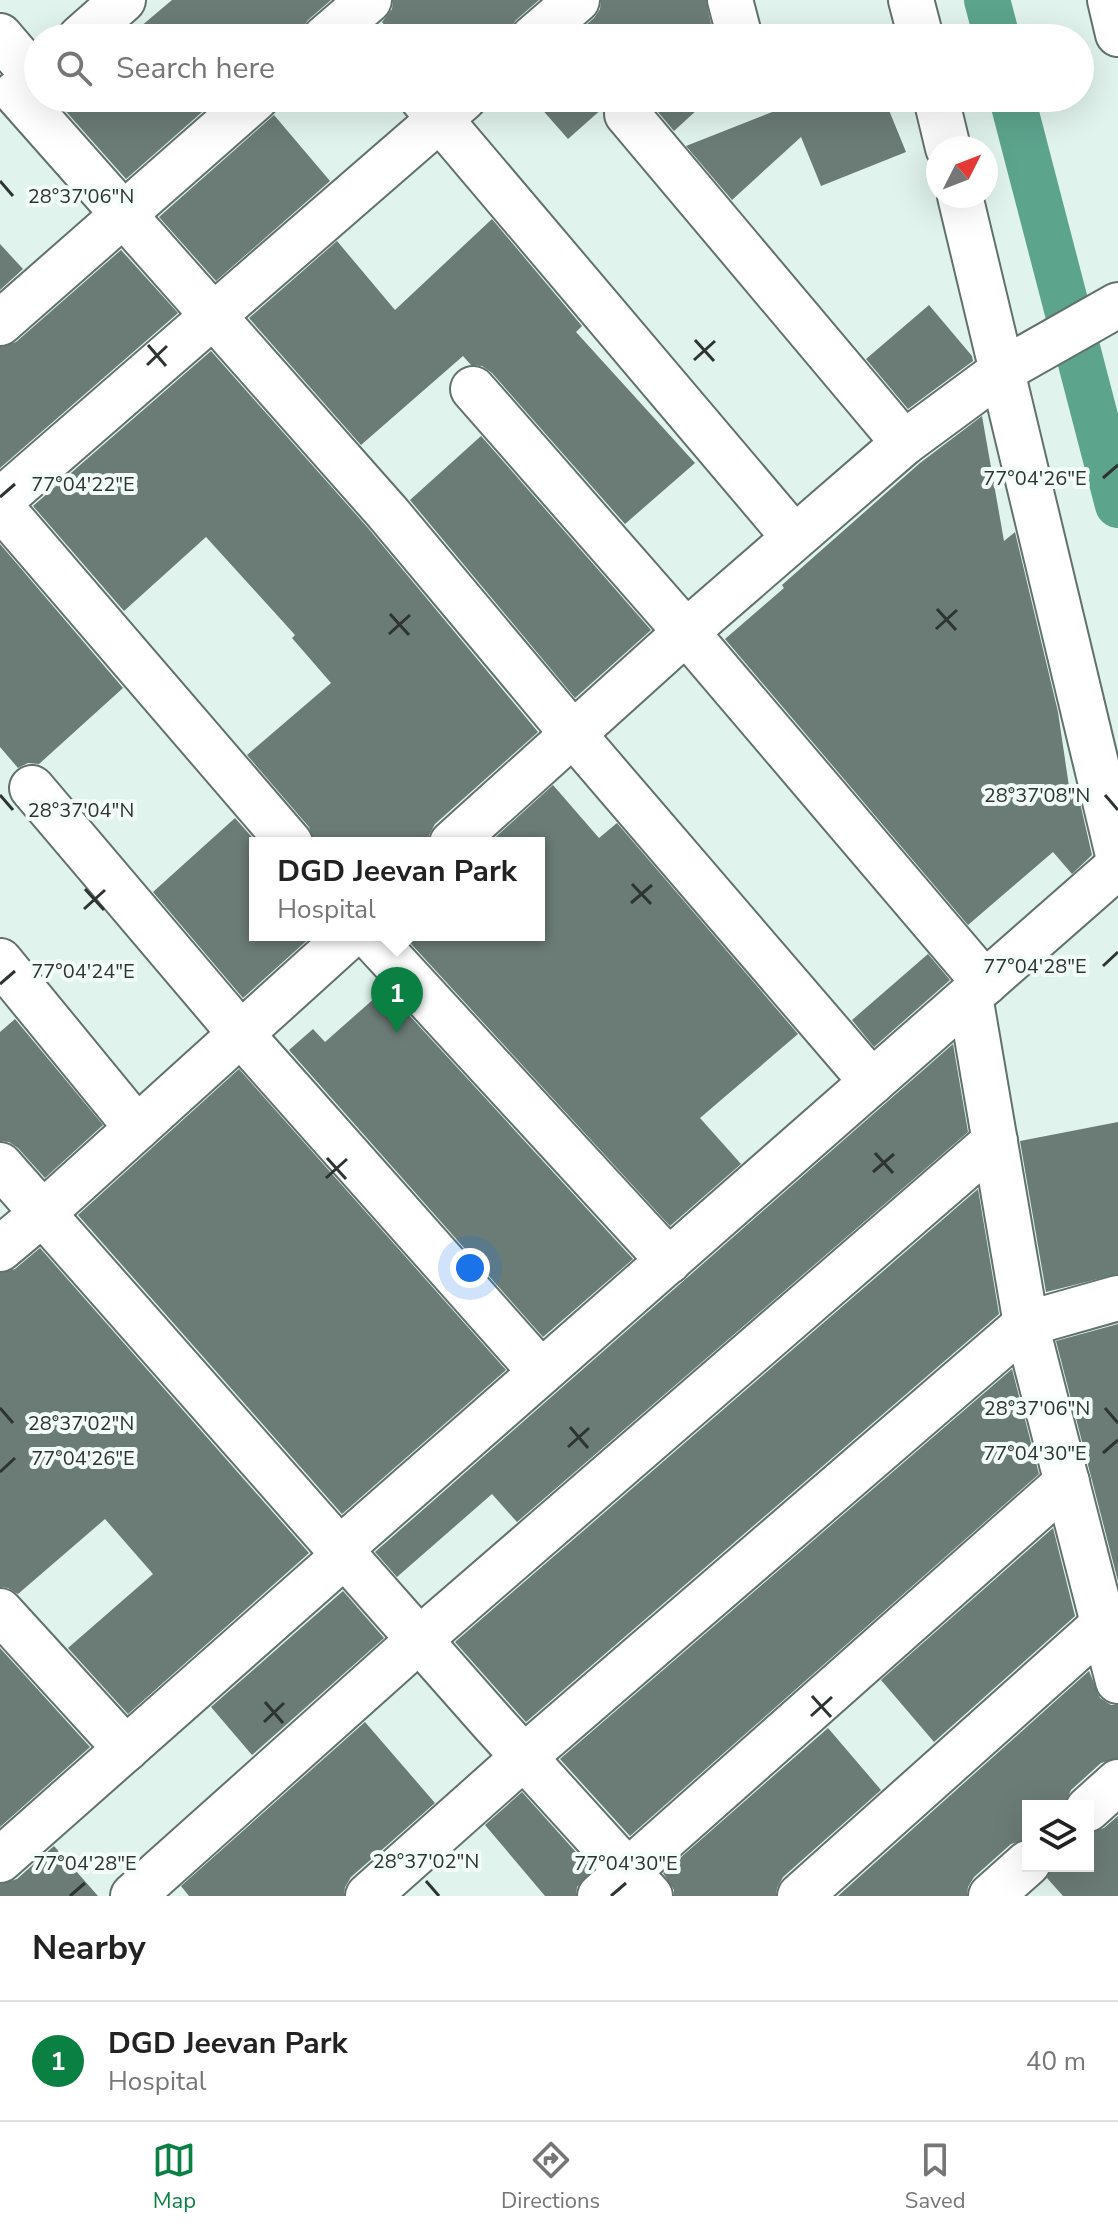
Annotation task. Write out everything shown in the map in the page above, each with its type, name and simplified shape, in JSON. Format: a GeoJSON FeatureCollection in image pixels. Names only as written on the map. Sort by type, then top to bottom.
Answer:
{"type":"FeatureCollection","features":[{"type":"Feature","properties":{"kind":"street"},"geometry":{"type":"LineString","coordinates":[[96,24],[123,0]]}},
{"type":"Feature","properties":{"kind":"street"},"geometry":{"type":"LineString","coordinates":[[549,24],[577,0]]}},
{"type":"Feature","properties":{"kind":"street"},"geometry":{"type":"LineString","coordinates":[[730,0],[736,24]]}},
{"type":"Feature","properties":{"kind":"street"},"geometry":{"type":"LineString","coordinates":[[911,0],[917,24]]}},
{"type":"Feature","properties":{"kind":"street"},"geometry":{"type":"LineString","coordinates":[[1110,0],[1118,34]]}},
{"type":"Feature","properties":{"kind":"street"},"geometry":{"type":"LineString","coordinates":[[0,36],[22,88]]}},
{"type":"Feature","properties":{"kind":"street"},"geometry":{"type":"LineString","coordinates":[[41,112],[122,215],[387,512],[872,1082]]}},
{"type":"Feature","properties":{"kind":"street"},"geometry":{"type":"LineString","coordinates":[[0,323],[240,112]]}},
{"type":"Feature","properties":{"kind":"street"},"geometry":{"type":"LineString","coordinates":[[285,837],[0,504],[214,315],[434,112]]}},
{"type":"Feature","properties":{"kind":"street"},"geometry":{"type":"LineString","coordinates":[[448,112],[794,537]]}},
{"type":"Feature","properties":{"kind":"street"},"geometry":{"type":"LineString","coordinates":[[939,112],[945,136]]}},
{"type":"Feature","properties":{"kind":"street"},"geometry":{"type":"LineString","coordinates":[[627,114],[904,443]]}},
{"type":"Feature","properties":{"kind":"street"},"geometry":{"type":"LineString","coordinates":[[964,208],[1020,359],[1118,855]]}},
{"type":"Feature","properties":{"kind":"street"},"geometry":{"type":"LineString","coordinates":[[459,837],[686,632],[904,443],[1020,359],[1118,305]]}},
{"type":"Feature","properties":{"kind":"street"},"geometry":{"type":"LineString","coordinates":[[473,389],[686,632],[977,990],[995,1141],[1026,1324],[1118,1681]]}},
{"type":"Feature","properties":{"kind":"street"},"geometry":{"type":"LineString","coordinates":[[32,788],[240,1033],[541,1372]]}},
{"type":"Feature","properties":{"kind":"street"},"geometry":{"type":"LineString","coordinates":[[0,1859],[126,1749],[541,1372],[1118,866]]}},
{"type":"Feature","properties":{"kind":"street"},"geometry":{"type":"LineString","coordinates":[[0,1249],[343,941]]}},
{"type":"Feature","properties":{"kind":"street"},"geometry":{"type":"LineString","coordinates":[[375,941],[669,1261]]}},
{"type":"Feature","properties":{"kind":"street"},"geometry":{"type":"LineString","coordinates":[[0,961],[137,1128]]}},
{"type":"Feature","properties":{"kind":"street"},"geometry":{"type":"LineString","coordinates":[[133,1896],[420,1639],[995,1141]]}},
{"type":"Feature","properties":{"kind":"street"},"geometry":{"type":"LineString","coordinates":[[0,1165],[524,1757],[626,1888],[1067,1482]]}},
{"type":"Feature","properties":{"kind":"street"},"geometry":{"type":"LineString","coordinates":[[368,1896],[524,1757],[1026,1324],[1118,1298]]}},
{"type":"Feature","properties":{"kind":"street"},"geometry":{"type":"LineString","coordinates":[[0,1611],[126,1749]]}},
{"type":"Feature","properties":{"kind":"street"},"geometry":{"type":"LineString","coordinates":[[800,1896],[1104,1624]]}},
{"type":"Feature","properties":{"kind":"street"},"geometry":{"type":"LineString","coordinates":[[1094,1804],[1118,1782]]}},
{"type":"Feature","properties":{"kind":"building"},"geometry":{"type":"Polygon","coordinates":[[[172,0],[331,0],[305,24],[144,24],[172,0]]]}},
{"type":"Feature","properties":{"kind":"building"},"geometry":{"type":"Polygon","coordinates":[[[393,0],[539,0],[513,24],[384,24],[393,0]]]}},
{"type":"Feature","properties":{"kind":"building"},"geometry":{"type":"Polygon","coordinates":[[[601,0],[706,0],[711,24],[587,24],[600,9],[601,0]]]}},
{"type":"Feature","properties":{"kind":"building"},"geometry":{"type":"Polygon","coordinates":[[[66,112],[202,112],[126,179],[66,112]]]}},
{"type":"Feature","properties":{"kind":"building"},"geometry":{"type":"Polygon","coordinates":[[[544,112],[598,112],[568,139],[544,112]]]}},
{"type":"Feature","properties":{"kind":"building"},"geometry":{"type":"Polygon","coordinates":[[[658,112],[695,112],[674,131],[658,112]]]}},
{"type":"Feature","properties":{"kind":"building"},"geometry":{"type":"Polygon","coordinates":[[[772,112],[890,112],[906,152],[821,186],[801,137],[732,200],[686,146],[772,112]]]}},
{"type":"Feature","properties":{"kind":"building"},"geometry":{"type":"Polygon","coordinates":[[[274,115],[330,181],[216,281],[159,217],[274,115]]]}},
{"type":"Feature","properties":{"kind":"building"},"geometry":{"type":"Polygon","coordinates":[[[492,219],[582,326],[576,332],[695,463],[625,524],[492,373],[482,366],[471,365],[463,356],[361,445],[249,318],[337,241],[395,310],[492,219]]]}},
{"type":"Feature","properties":{"kind":"building"},"geometry":{"type":"Polygon","coordinates":[[[0,244],[23,269],[0,290],[0,244]]]}},
{"type":"Feature","properties":{"kind":"building"},"geometry":{"type":"Polygon","coordinates":[[[121,250],[178,313],[0,468],[0,347],[16,342],[121,250]]]}},
{"type":"Feature","properties":{"kind":"building"},"geometry":{"type":"Polygon","coordinates":[[[929,305],[973,361],[908,409],[866,359],[929,305]]]}},
{"type":"Feature","properties":{"kind":"building"},"geometry":{"type":"Polygon","coordinates":[[[211,351],[368,528],[538,732],[435,824],[429,837],[312,837],[309,827],[247,755],[331,683],[292,638],[295,635],[206,537],[124,611],[33,506],[211,351]]]}},
{"type":"Feature","properties":{"kind":"building"},"geometry":{"type":"Polygon","coordinates":[[[982,416],[1004,541],[1015,532],[1058,712],[1071,800],[1078,794],[1092,855],[1072,874],[1053,852],[968,925],[725,639],[920,463],[982,416]]]}},
{"type":"Feature","properties":{"kind":"building"},"geometry":{"type":"Polygon","coordinates":[[[481,436],[651,630],[575,698],[410,500],[481,436]]]}},
{"type":"Feature","properties":{"kind":"building"},"geometry":{"type":"Polygon","coordinates":[[[0,544],[123,688],[39,764],[28,763],[18,768],[0,747],[0,544]]]}},
{"type":"Feature","properties":{"kind":"building"},"geometry":{"type":"Polygon","coordinates":[[[553,785],[599,838],[617,823],[798,1034],[700,1118],[741,1164],[670,1226],[409,941],[545,941],[545,837],[496,837],[553,785]]]}},
{"type":"Feature","properties":{"kind":"building"},"geometry":{"type":"Polygon","coordinates":[[[235,818],[252,837],[249,837],[249,941],[306,941],[243,998],[153,892],[235,818]]]}},
{"type":"Feature","properties":{"kind":"building"},"geometry":{"type":"Polygon","coordinates":[[[928,954],[950,980],[874,1047],[852,1020],[928,954]]]}},
{"type":"Feature","properties":{"kind":"building"},"geometry":{"type":"Polygon","coordinates":[[[385,989],[633,1259],[543,1337],[289,1050],[313,1029],[325,1042],[385,989]]]}},
{"type":"Feature","properties":{"kind":"building"},"geometry":{"type":"Polygon","coordinates":[[[15,1019],[103,1125],[45,1178],[18,1148],[0,1141],[0,1032],[15,1019]]]}},
{"type":"Feature","properties":{"kind":"building"},"geometry":{"type":"Polygon","coordinates":[[[953,1044],[968,1132],[517,1522],[492,1494],[397,1577],[375,1552],[953,1044]]]}},
{"type":"Feature","properties":{"kind":"building"},"geometry":{"type":"Polygon","coordinates":[[[239,1069],[506,1370],[342,1514],[78,1215],[239,1069]]]}},
{"type":"Feature","properties":{"kind":"building"},"geometry":{"type":"Polygon","coordinates":[[[1118,1122],[1118,1274],[1046,1292],[1020,1141],[1118,1122]]]}},
{"type":"Feature","properties":{"kind":"building"},"geometry":{"type":"Polygon","coordinates":[[[978,1189],[999,1314],[526,1722],[455,1642],[978,1189]]]}},
{"type":"Feature","properties":{"kind":"building"},"geometry":{"type":"Polygon","coordinates":[[[40,1248],[309,1553],[128,1714],[68,1648],[153,1574],[105,1519],[18,1594],[0,1587],[0,1273],[15,1269],[40,1248]]]}},
{"type":"Feature","properties":{"kind":"building"},"geometry":{"type":"Polygon","coordinates":[[[1118,1324],[1118,1581],[1056,1341],[1118,1324]]]}},
{"type":"Feature","properties":{"kind":"building"},"geometry":{"type":"Polygon","coordinates":[[[1012,1369],[1039,1474],[630,1836],[560,1759],[1012,1369]]]}},
{"type":"Feature","properties":{"kind":"building"},"geometry":{"type":"Polygon","coordinates":[[[1053,1528],[1075,1616],[934,1742],[881,1680],[1053,1528]]]}},
{"type":"Feature","properties":{"kind":"building"},"geometry":{"type":"Polygon","coordinates":[[[343,1591],[384,1638],[252,1755],[211,1707],[343,1591]]]}},
{"type":"Feature","properties":{"kind":"building"},"geometry":{"type":"Polygon","coordinates":[[[0,1648],[90,1747],[0,1827],[0,1648]]]}},
{"type":"Feature","properties":{"kind":"building"},"geometry":{"type":"Polygon","coordinates":[[[1089,1671],[1100,1698],[1111,1705],[1118,1705],[1118,1758],[1101,1763],[1071,1790],[1067,1800],[1022,1800],[1022,1841],[1011,1844],[974,1877],[967,1896],[838,1896],[1089,1671]]]}},
{"type":"Feature","properties":{"kind":"building"},"geometry":{"type":"Polygon","coordinates":[[[365,1722],[435,1803],[351,1877],[344,1896],[189,1896],[181,1886],[365,1722]]]}},
{"type":"Feature","properties":{"kind":"building"},"geometry":{"type":"Polygon","coordinates":[[[828,1728],[881,1790],[783,1877],[776,1896],[674,1896],[674,1890],[663,1873],[828,1728]]]}},
{"type":"Feature","properties":{"kind":"building"},"geometry":{"type":"Polygon","coordinates":[[[522,1792],[592,1870],[577,1887],[576,1896],[545,1896],[485,1825],[522,1792]]]}},
{"type":"Feature","properties":{"kind":"building"},"geometry":{"type":"Polygon","coordinates":[[[1118,1816],[1118,1896],[1063,1896],[1047,1878],[1050,1872],[1094,1872],[1094,1831],[1104,1828],[1118,1816]]]}},
{"type":"Feature","properties":{"kind":"building"},"geometry":{"type":"Polygon","coordinates":[[[54,1846],[98,1896],[0,1896],[0,1884],[17,1879],[54,1846]]]}},
{"type":"Feature","properties":{"kind":"waterway"},"geometry":{"type":"LineString","coordinates":[[987,0],[993,24]]}},
{"type":"Feature","properties":{"kind":"waterway"},"geometry":{"type":"LineString","coordinates":[[1016,112],[1118,505]]}},
{"type":"Feature","properties":{"kind":"place","name":"DGD Jeevan Park"},"geometry":{"type":"Point","coordinates":[397,1033]}}]}
